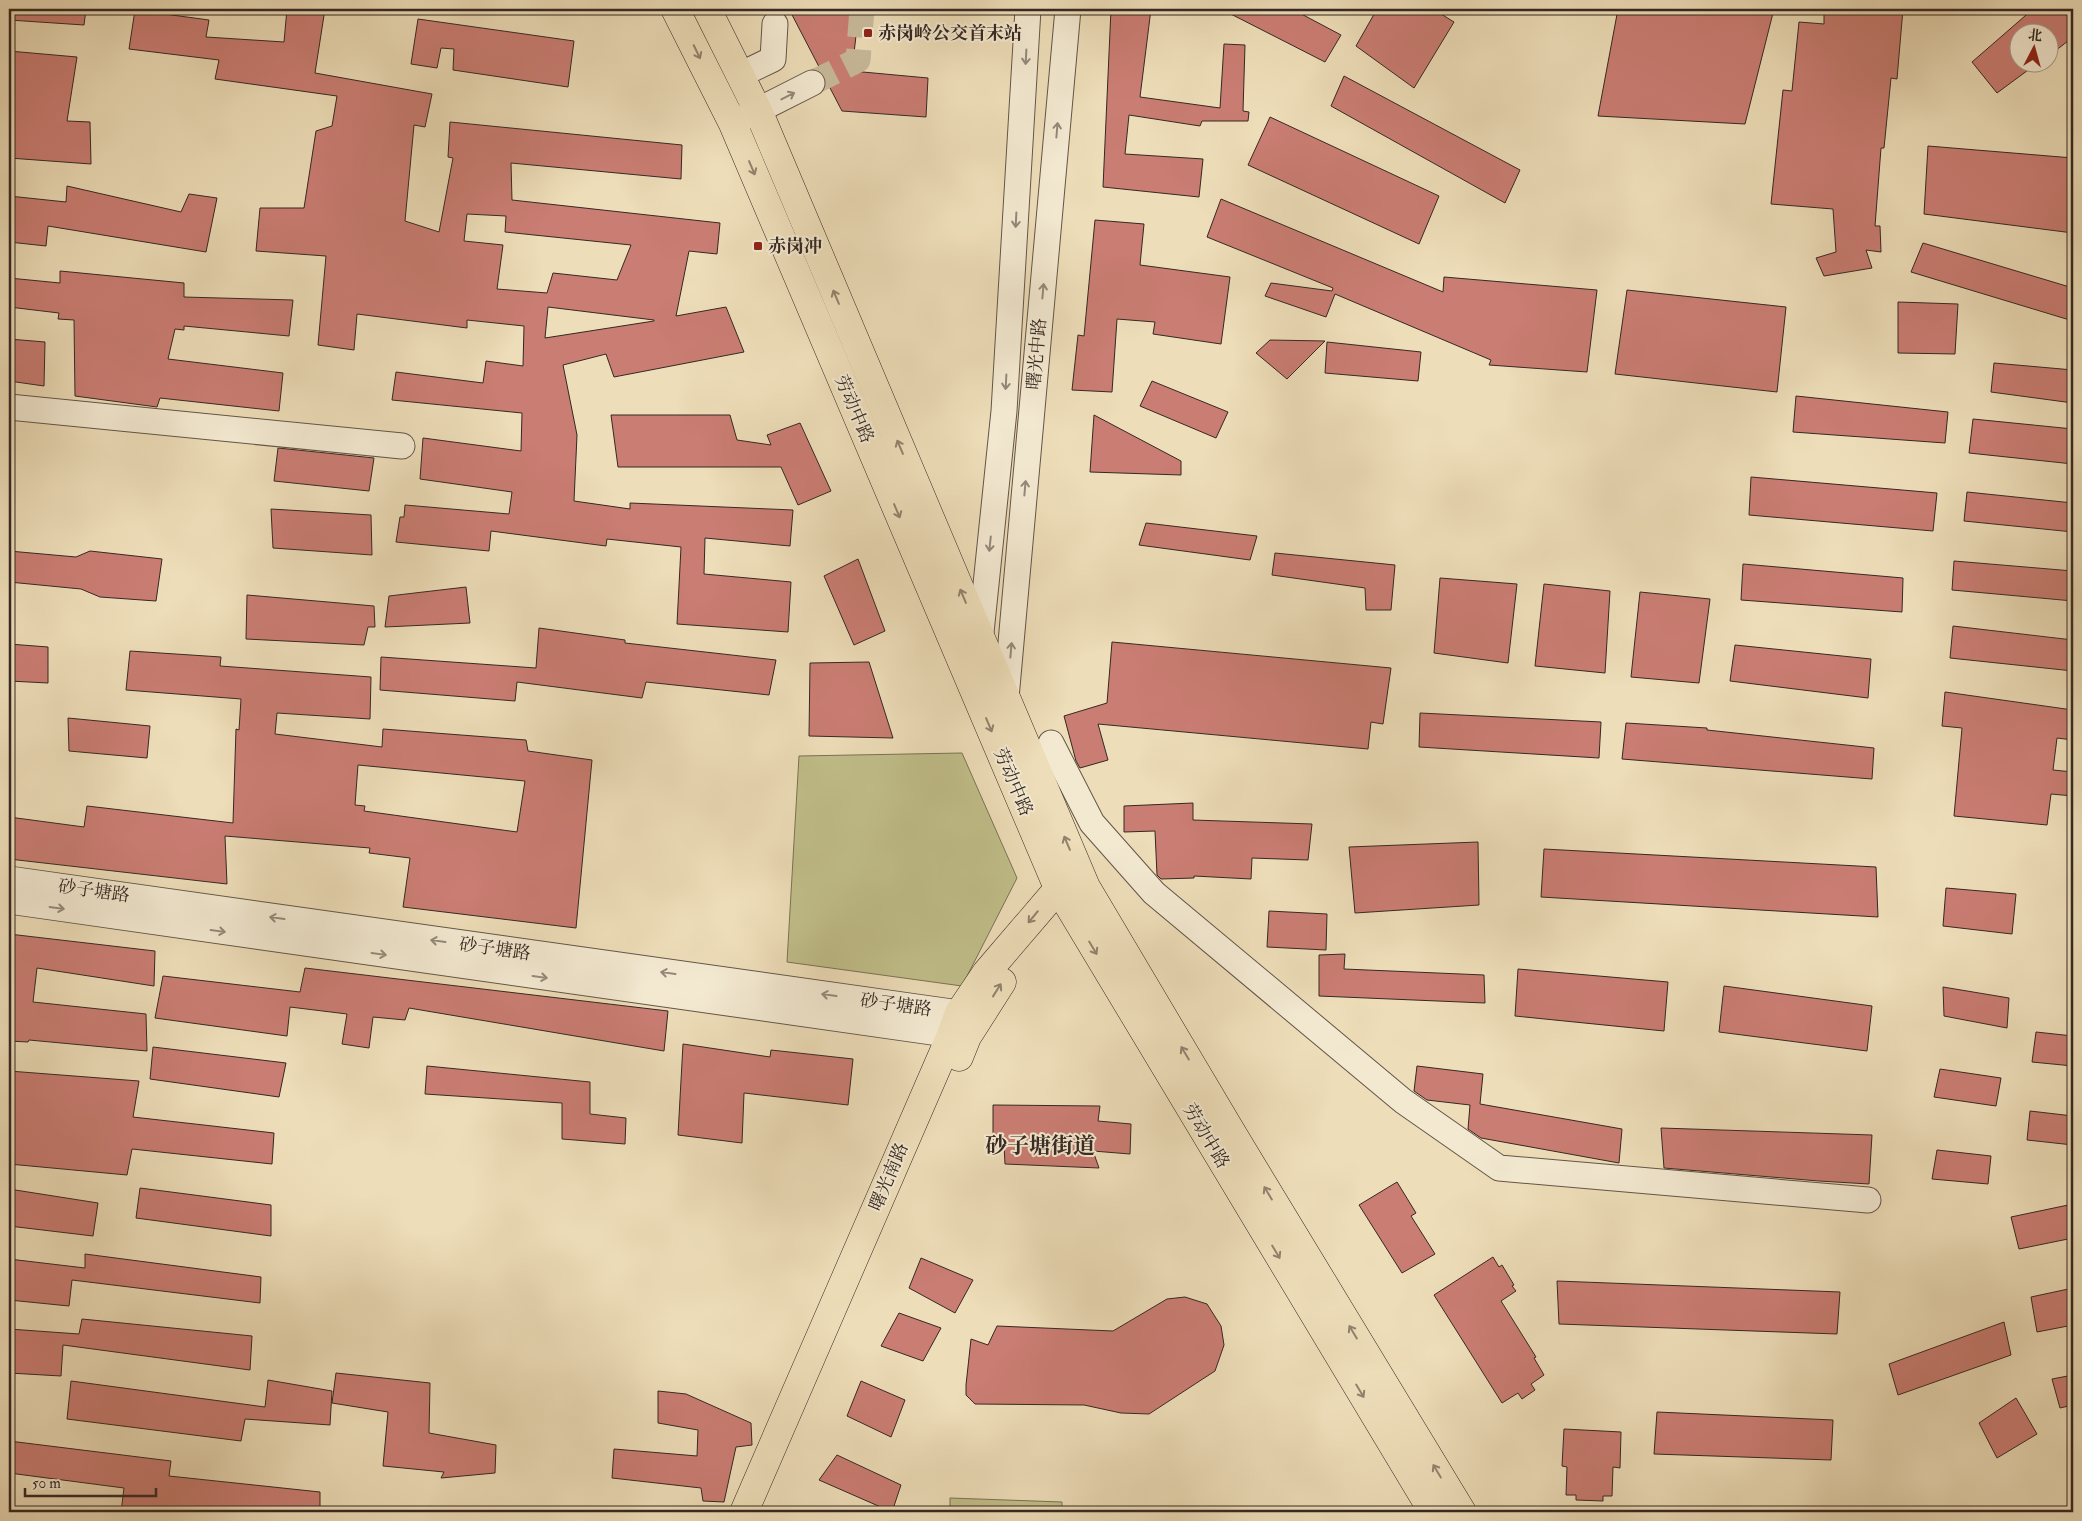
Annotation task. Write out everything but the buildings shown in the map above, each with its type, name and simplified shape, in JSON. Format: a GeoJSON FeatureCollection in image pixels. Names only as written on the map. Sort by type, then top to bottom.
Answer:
{"type":"FeatureCollection","features":[{"type":"Feature","properties":{"kind":"main road","name":"劳动中路"},"geometry":{"type":"LineString","coordinates":[[675,9],[733,124],[973,690],[1072,887],[1433,1512]]}},
{"type":"Feature","properties":{"kind":"main road","name":"劳动中路"},"geometry":{"type":"LineString","coordinates":[[707,9],[758,111],[1006,698],[1072,887],[1232,1133],[1462,1512]]}},
{"type":"Feature","properties":{"kind":"main road","name":"曙光南路"},"geometry":{"type":"LineString","coordinates":[[761,1512],[986,973],[1072,887]]}},
{"type":"Feature","properties":{"kind":"main road","name":"曙光南路"},"geometry":{"type":"LineString","coordinates":[[744,1512],[965,1025]]}},
{"type":"Feature","properties":{"kind":"street","name":"曙光中路"},"geometry":{"type":"LineString","coordinates":[[973,690],[1004,411],[1028,9]]}},
{"type":"Feature","properties":{"kind":"street","name":"曙光中路"},"geometry":{"type":"LineString","coordinates":[[1006,698],[1068,9]]}},
{"type":"Feature","properties":{"kind":"street"},"geometry":{"type":"LineString","coordinates":[[740,75],[773,58],[775,24]]}},
{"type":"Feature","properties":{"kind":"street"},"geometry":{"type":"LineString","coordinates":[[733,124],[812,83]]}},
{"type":"Feature","properties":{"kind":"street"},"geometry":{"type":"LineString","coordinates":[[9,407],[402,446]]}},
{"type":"Feature","properties":{"kind":"street"},"geometry":{"type":"LineString","coordinates":[[1051,743],[1092,823],[1154,892],[1404,1101],[1499,1168],[1868,1200]]}},
{"type":"Feature","properties":{"kind":"street","name":"砂子塘路"},"geometry":{"type":"LineString","coordinates":[[9,879],[965,1025]]}},
{"type":"Feature","properties":{"kind":"street","name":"砂子塘路"},"geometry":{"type":"LineString","coordinates":[[9,901],[965,1025]]}},
{"type":"Feature","properties":{"kind":"shaded area"},"geometry":{"type":"Polygon","coordinates":[[[962,753],[1017,878],[962,986],[787,962],[799,756],[962,753]]]}},
{"type":"Feature","properties":{"kind":"shaded area"},"geometry":{"type":"Polygon","coordinates":[[[950,1498],[1062,1502],[1062,1512],[950,1512],[950,1498]]]}},
{"type":"Feature","properties":{"kind":"tunnel"},"geometry":{"type":"LineString","coordinates":[[812,83],[858,60],[862,9]]}},
{"type":"Feature","properties":{"kind":"place","name":"赤岗岭公交首末站"},"geometry":{"type":"Point","coordinates":[868,33]}},
{"type":"Feature","properties":{"kind":"place","name":"赤岗冲"},"geometry":{"type":"Point","coordinates":[758,246]}},
{"type":"Feature","properties":{"kind":"district","name":"砂子塘街道"},"geometry":{"type":"Point","coordinates":[1040,1146]}}]}
